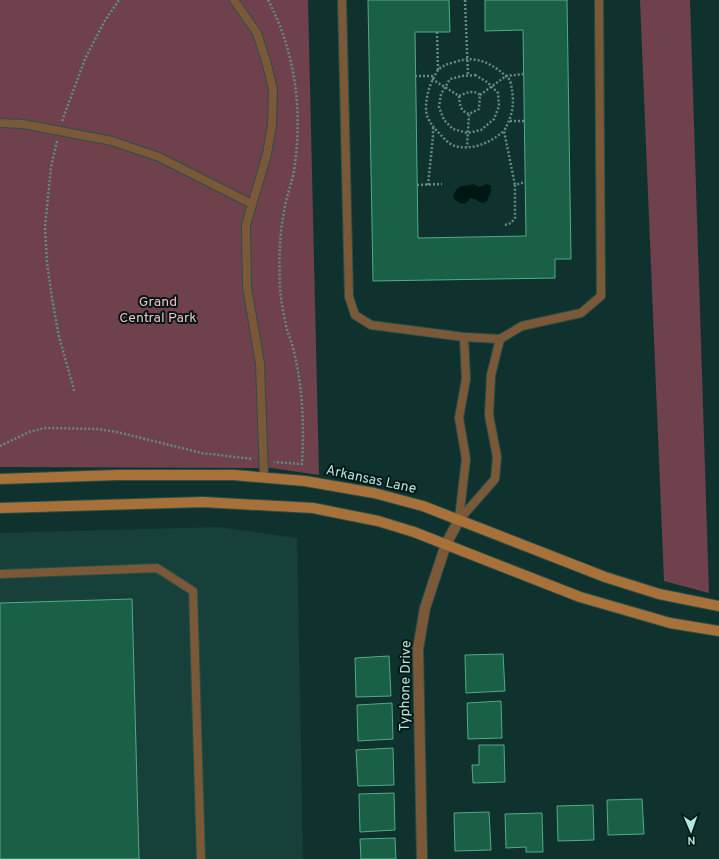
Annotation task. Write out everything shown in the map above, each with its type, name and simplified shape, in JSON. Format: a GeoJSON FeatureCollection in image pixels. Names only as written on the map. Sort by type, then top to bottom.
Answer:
{"type":"FeatureCollection","features":[{"type":"Feature","properties":{"kind":"main road","name":"Arkansas Lane"},"geometry":{"type":"LineString","coordinates":[[0,479],[117,475],[234,475],[305,481],[374,493],[423,506],[605,577],[659,594],[719,606]]}},
{"type":"Feature","properties":{"kind":"main road"},"geometry":{"type":"LineString","coordinates":[[0,508],[203,502],[313,508],[378,521],[414,532],[580,597],[670,623],[719,631]]}},
{"type":"Feature","properties":{"kind":"street","name":"Typhone Drive"},"geometry":{"type":"LineString","coordinates":[[422,859],[418,649],[426,608],[446,544],[459,520]]}},
{"type":"Feature","properties":{"kind":"lane"},"geometry":{"type":"LineString","coordinates":[[234,0],[256,33],[266,61],[273,89],[272,125],[268,146],[246,225],[247,287],[260,364],[264,478]]}},
{"type":"Feature","properties":{"kind":"lane"},"geometry":{"type":"LineString","coordinates":[[342,0],[349,297],[355,316],[371,325],[464,337],[500,339],[522,326],[581,313],[601,296],[599,0]]}},
{"type":"Feature","properties":{"kind":"lane"},"geometry":{"type":"LineString","coordinates":[[0,123],[23,124],[112,141],[159,157],[252,204]]}},
{"type":"Feature","properties":{"kind":"lane"},"geometry":{"type":"LineString","coordinates":[[459,520],[466,459],[459,418],[466,379],[464,337]]}},
{"type":"Feature","properties":{"kind":"lane"},"geometry":{"type":"LineString","coordinates":[[459,520],[494,479],[497,457],[489,415],[491,375],[500,339]]}},
{"type":"Feature","properties":{"kind":"lane"},"geometry":{"type":"LineString","coordinates":[[0,574],[157,568],[193,591],[202,859]]}},
{"type":"Feature","properties":{"kind":"path"},"geometry":{"type":"LineString","coordinates":[[75,393],[59,337],[47,263],[45,227],[51,167],[59,130],[85,58],[104,22],[119,0]]}},
{"type":"Feature","properties":{"kind":"path"},"geometry":{"type":"LineString","coordinates":[[0,446],[29,432],[45,428],[97,429],[117,432],[202,453],[302,464],[303,415],[300,386],[295,355],[283,312],[280,289],[279,260],[284,211],[293,172],[296,149],[298,102],[290,54],[283,32],[268,0]]}},
{"type":"Feature","properties":{"kind":"path"},"geometry":{"type":"LineString","coordinates":[[465,0],[466,59],[468,75]]}},
{"type":"Feature","properties":{"kind":"path"},"geometry":{"type":"LineString","coordinates":[[437,32],[438,70]]}},
{"type":"Feature","properties":{"kind":"path"},"geometry":{"type":"LineString","coordinates":[[466,59],[480,60],[491,65],[506,76],[510,80],[514,106],[510,121],[504,131],[494,139],[481,145],[467,147],[454,146],[441,135],[430,123],[426,108],[428,92],[433,78],[438,70],[443,65],[466,59]]}},
{"type":"Feature","properties":{"kind":"path"},"geometry":{"type":"LineString","coordinates":[[469,114],[479,109],[480,95],[492,86],[506,76],[524,74]]}},
{"type":"Feature","properties":{"kind":"path"},"geometry":{"type":"LineString","coordinates":[[475,75],[492,86],[498,93],[499,106],[494,119],[481,130],[468,133],[453,129],[444,120],[439,107],[441,94],[450,79],[475,75]]}},
{"type":"Feature","properties":{"kind":"path"},"geometry":{"type":"LineString","coordinates":[[415,76],[433,78],[459,96],[461,108],[464,112],[469,114]]}},
{"type":"Feature","properties":{"kind":"path"},"geometry":{"type":"LineString","coordinates":[[459,96],[469,92],[476,92],[480,95]]}},
{"type":"Feature","properties":{"kind":"path"},"geometry":{"type":"LineString","coordinates":[[467,147],[469,114]]}},
{"type":"Feature","properties":{"kind":"path"},"geometry":{"type":"LineString","coordinates":[[510,121],[524,121]]}},
{"type":"Feature","properties":{"kind":"path"},"geometry":{"type":"LineString","coordinates":[[428,185],[433,126]]}},
{"type":"Feature","properties":{"kind":"path"},"geometry":{"type":"LineString","coordinates":[[504,131],[515,185],[515,218],[511,223],[505,225]]}},
{"type":"Feature","properties":{"kind":"path"},"geometry":{"type":"LineString","coordinates":[[515,185],[525,182]]}},
{"type":"Feature","properties":{"kind":"path"},"geometry":{"type":"LineString","coordinates":[[417,185],[442,184]]}},
{"type":"Feature","properties":{"kind":"shaded area"},"geometry":{"type":"Polygon","coordinates":[[[474,184],[479,187],[487,184],[491,186],[491,191],[487,201],[483,203],[470,198],[466,203],[462,204],[453,197],[458,188],[474,184]]]}},
{"type":"Feature","properties":{"kind":"shaded area"},"geometry":{"type":"Polygon","coordinates":[[[218,527],[297,538],[303,859],[0,859],[0,533],[218,527]]]}},
{"type":"Feature","properties":{"kind":"green space","name":"Grand Central Park"},"geometry":{"type":"Polygon","coordinates":[[[0,0],[308,0],[319,475],[271,468],[0,467],[0,0]]]}},
{"type":"Feature","properties":{"kind":"green space"},"geometry":{"type":"Polygon","coordinates":[[[640,0],[690,0],[709,593],[664,581],[640,0]]]}},
{"type":"Feature","properties":{"kind":"building"},"geometry":{"type":"Polygon","coordinates":[[[368,0],[449,0],[450,32],[415,32],[418,238],[526,236],[523,30],[485,31],[485,0],[567,0],[571,259],[555,259],[555,278],[373,281],[368,0]]]}},
{"type":"Feature","properties":{"kind":"building"},"geometry":{"type":"Polygon","coordinates":[[[132,599],[139,859],[0,859],[0,603],[132,599]]]}},
{"type":"Feature","properties":{"kind":"building"},"geometry":{"type":"Polygon","coordinates":[[[503,654],[505,691],[466,693],[465,655],[503,654]]]}},
{"type":"Feature","properties":{"kind":"building"},"geometry":{"type":"Polygon","coordinates":[[[389,656],[391,696],[356,697],[355,658],[389,656]]]}},
{"type":"Feature","properties":{"kind":"building"},"geometry":{"type":"Polygon","coordinates":[[[501,701],[502,738],[468,739],[467,703],[501,701]]]}},
{"type":"Feature","properties":{"kind":"building"},"geometry":{"type":"Polygon","coordinates":[[[392,703],[393,739],[358,741],[357,705],[392,703]]]}},
{"type":"Feature","properties":{"kind":"building"},"geometry":{"type":"Polygon","coordinates":[[[479,745],[504,745],[505,782],[473,783],[472,765],[479,765],[479,745]]]}},
{"type":"Feature","properties":{"kind":"building"},"geometry":{"type":"Polygon","coordinates":[[[393,748],[394,785],[358,786],[356,750],[393,748]]]}},
{"type":"Feature","properties":{"kind":"building"},"geometry":{"type":"Polygon","coordinates":[[[394,793],[395,830],[360,832],[359,794],[394,793]]]}},
{"type":"Feature","properties":{"kind":"building"},"geometry":{"type":"Polygon","coordinates":[[[642,799],[644,834],[608,835],[607,800],[642,799]]]}},
{"type":"Feature","properties":{"kind":"building"},"geometry":{"type":"Polygon","coordinates":[[[593,805],[594,840],[558,841],[557,806],[593,805]]]}},
{"type":"Feature","properties":{"kind":"building"},"geometry":{"type":"Polygon","coordinates":[[[489,812],[491,850],[455,851],[454,813],[489,812]]]}},
{"type":"Feature","properties":{"kind":"building"},"geometry":{"type":"Polygon","coordinates":[[[542,813],[543,852],[526,852],[526,847],[506,848],[505,814],[542,813]]]}},
{"type":"Feature","properties":{"kind":"building"},"geometry":{"type":"Polygon","coordinates":[[[395,838],[396,859],[361,859],[360,839],[395,838]]]}}]}
